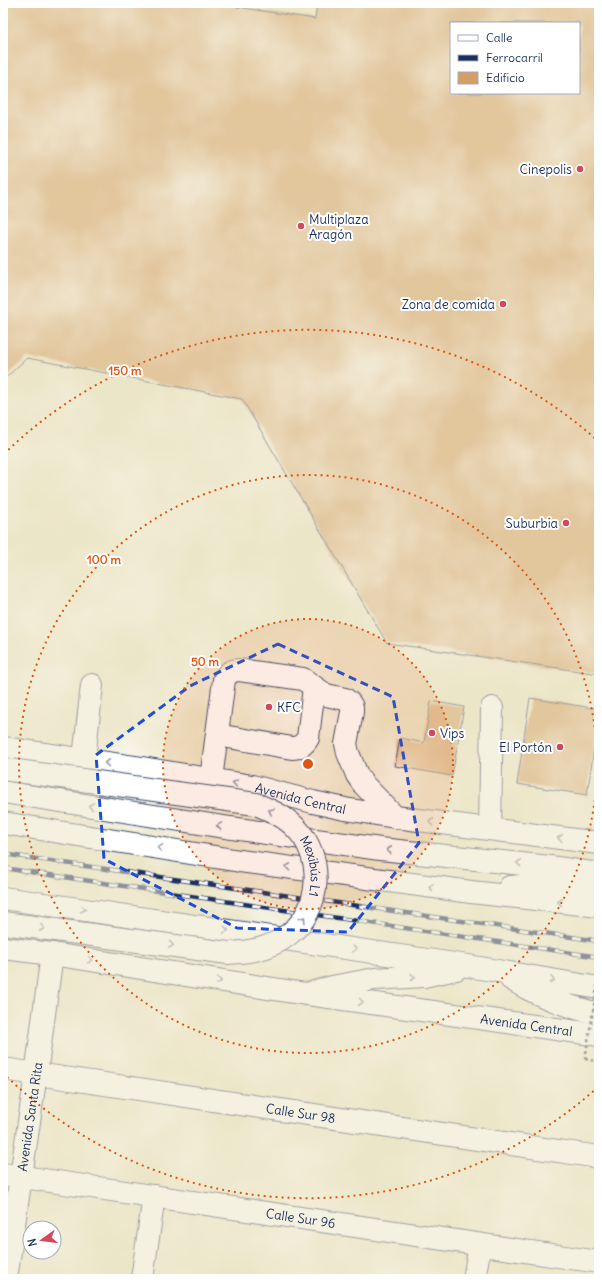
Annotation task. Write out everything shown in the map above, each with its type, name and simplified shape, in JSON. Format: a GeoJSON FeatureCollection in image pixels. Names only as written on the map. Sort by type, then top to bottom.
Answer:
{"type":"FeatureCollection","features":[{"type":"Feature","properties":{"kind":"main road"},"geometry":{"type":"LineString","coordinates":[[211,779],[224,680],[226,675],[230,672],[239,670],[303,679],[326,695],[340,698],[349,702],[352,707],[352,712],[346,744],[348,753],[357,775],[364,785],[395,817]]}},
{"type":"Feature","properties":{"kind":"main road"},"geometry":{"type":"LineString","coordinates":[[84,759],[92,685]]}},
{"type":"Feature","properties":{"kind":"main road"},"geometry":{"type":"LineString","coordinates":[[217,735],[292,748],[302,746],[308,738],[314,687]]}},
{"type":"Feature","properties":{"kind":"main road"},"geometry":{"type":"LineString","coordinates":[[490,829],[492,708]]}},
{"type":"Feature","properties":{"kind":"main road","name":"Avenida Central"},"geometry":{"type":"LineString","coordinates":[[3,748],[84,759],[252,786],[345,809],[395,817],[599,843]]}},
{"type":"Feature","properties":{"kind":"main road","name":"Mexibús L1"},"geometry":{"type":"LineString","coordinates":[[3,769],[256,804],[283,817],[296,827],[310,849],[316,872],[312,901],[304,918],[297,927],[289,935],[272,945],[245,952],[228,953],[3,923]]}},
{"type":"Feature","properties":{"kind":"main road"},"geometry":{"type":"LineString","coordinates":[[3,792],[224,827],[372,848],[550,867],[599,874]]}},
{"type":"Feature","properties":{"kind":"main road"},"geometry":{"type":"LineString","coordinates":[[3,823],[240,861],[471,892],[599,906]]}},
{"type":"Feature","properties":{"kind":"main road"},"geometry":{"type":"LineString","coordinates":[[471,892],[553,883],[599,886]]}},
{"type":"Feature","properties":{"kind":"main road"},"geometry":{"type":"LineString","coordinates":[[3,898],[468,966],[599,988]]}},
{"type":"Feature","properties":{"kind":"main road","name":"Avenida Central"},"geometry":{"type":"LineString","coordinates":[[3,948],[52,954],[306,994],[599,1035]]}},
{"type":"Feature","properties":{"kind":"main road","name":"Avenida Santa Rita"},"geometry":{"type":"LineString","coordinates":[[6,1279],[12,1175],[36,1074],[52,954]]}},
{"type":"Feature","properties":{"kind":"main road"},"geometry":{"type":"LineString","coordinates":[[306,994],[332,987],[375,979],[424,976],[468,966]]}},
{"type":"Feature","properties":{"kind":"main road"},"geometry":{"type":"LineString","coordinates":[[498,972],[528,990],[549,999],[578,1010],[599,1014]]}},
{"type":"Feature","properties":{"kind":"main road","name":"Calle Sur 98"},"geometry":{"type":"LineString","coordinates":[[3,1068],[599,1157]]}},
{"type":"Feature","properties":{"kind":"main road","name":"Calle Sur 96"},"geometry":{"type":"LineString","coordinates":[[12,1175],[599,1262]]}},
{"type":"Feature","properties":{"kind":"main road"},"geometry":{"type":"LineString","coordinates":[[142,1279],[154,1196]]}},
{"type":"Feature","properties":{"kind":"main road"},"geometry":{"type":"LineString","coordinates":[[474,1279],[480,1245]]}},
{"type":"Feature","properties":{"kind":"path"},"geometry":{"type":"LineString","coordinates":[[599,975],[585,1059],[599,1062]]}},
{"type":"Feature","properties":{"kind":"highlighted area"},"geometry":{"type":"Polygon","coordinates":[[[278,644],[393,697],[419,843],[348,932],[237,928],[104,859],[96,755],[190,686],[278,644]]]}},
{"type":"Feature","properties":{"kind":"building","name":"Multiplaza Aragón"},"geometry":{"type":"Polygon","coordinates":[[[3,3],[211,3],[315,19],[317,3],[599,3],[599,674],[387,643],[242,399],[27,358],[3,380],[3,3]]]}},
{"type":"Feature","properties":{"kind":"building"},"geometry":{"type":"Polygon","coordinates":[[[530,698],[599,709],[587,795],[517,784],[530,698]]]}},
{"type":"Feature","properties":{"kind":"building"},"geometry":{"type":"Polygon","coordinates":[[[431,701],[464,707],[452,776],[395,766],[400,738],[424,743],[431,701]]]}},
{"type":"Feature","properties":{"kind":"railway"},"geometry":{"type":"LineString","coordinates":[[3,854],[599,941]]}},
{"type":"Feature","properties":{"kind":"railway"},"geometry":{"type":"LineString","coordinates":[[3,868],[599,957]]}},
{"type":"Feature","properties":{"kind":"place","name":"Cinepolis"},"geometry":{"type":"Point","coordinates":[580,169]}},
{"type":"Feature","properties":{"kind":"place","name":"Multiplaza Aragón"},"geometry":{"type":"Point","coordinates":[301,226]}},
{"type":"Feature","properties":{"kind":"place","name":"Zona de comida"},"geometry":{"type":"Point","coordinates":[503,304]}},
{"type":"Feature","properties":{"kind":"place","name":"Suburbia"},"geometry":{"type":"Point","coordinates":[566,523]}},
{"type":"Feature","properties":{"kind":"place","name":"KFC"},"geometry":{"type":"Point","coordinates":[269,707]}},
{"type":"Feature","properties":{"kind":"place","name":"Vips"},"geometry":{"type":"Point","coordinates":[432,733]}},
{"type":"Feature","properties":{"kind":"place","name":"El Portón"},"geometry":{"type":"Point","coordinates":[560,747]}}]}
